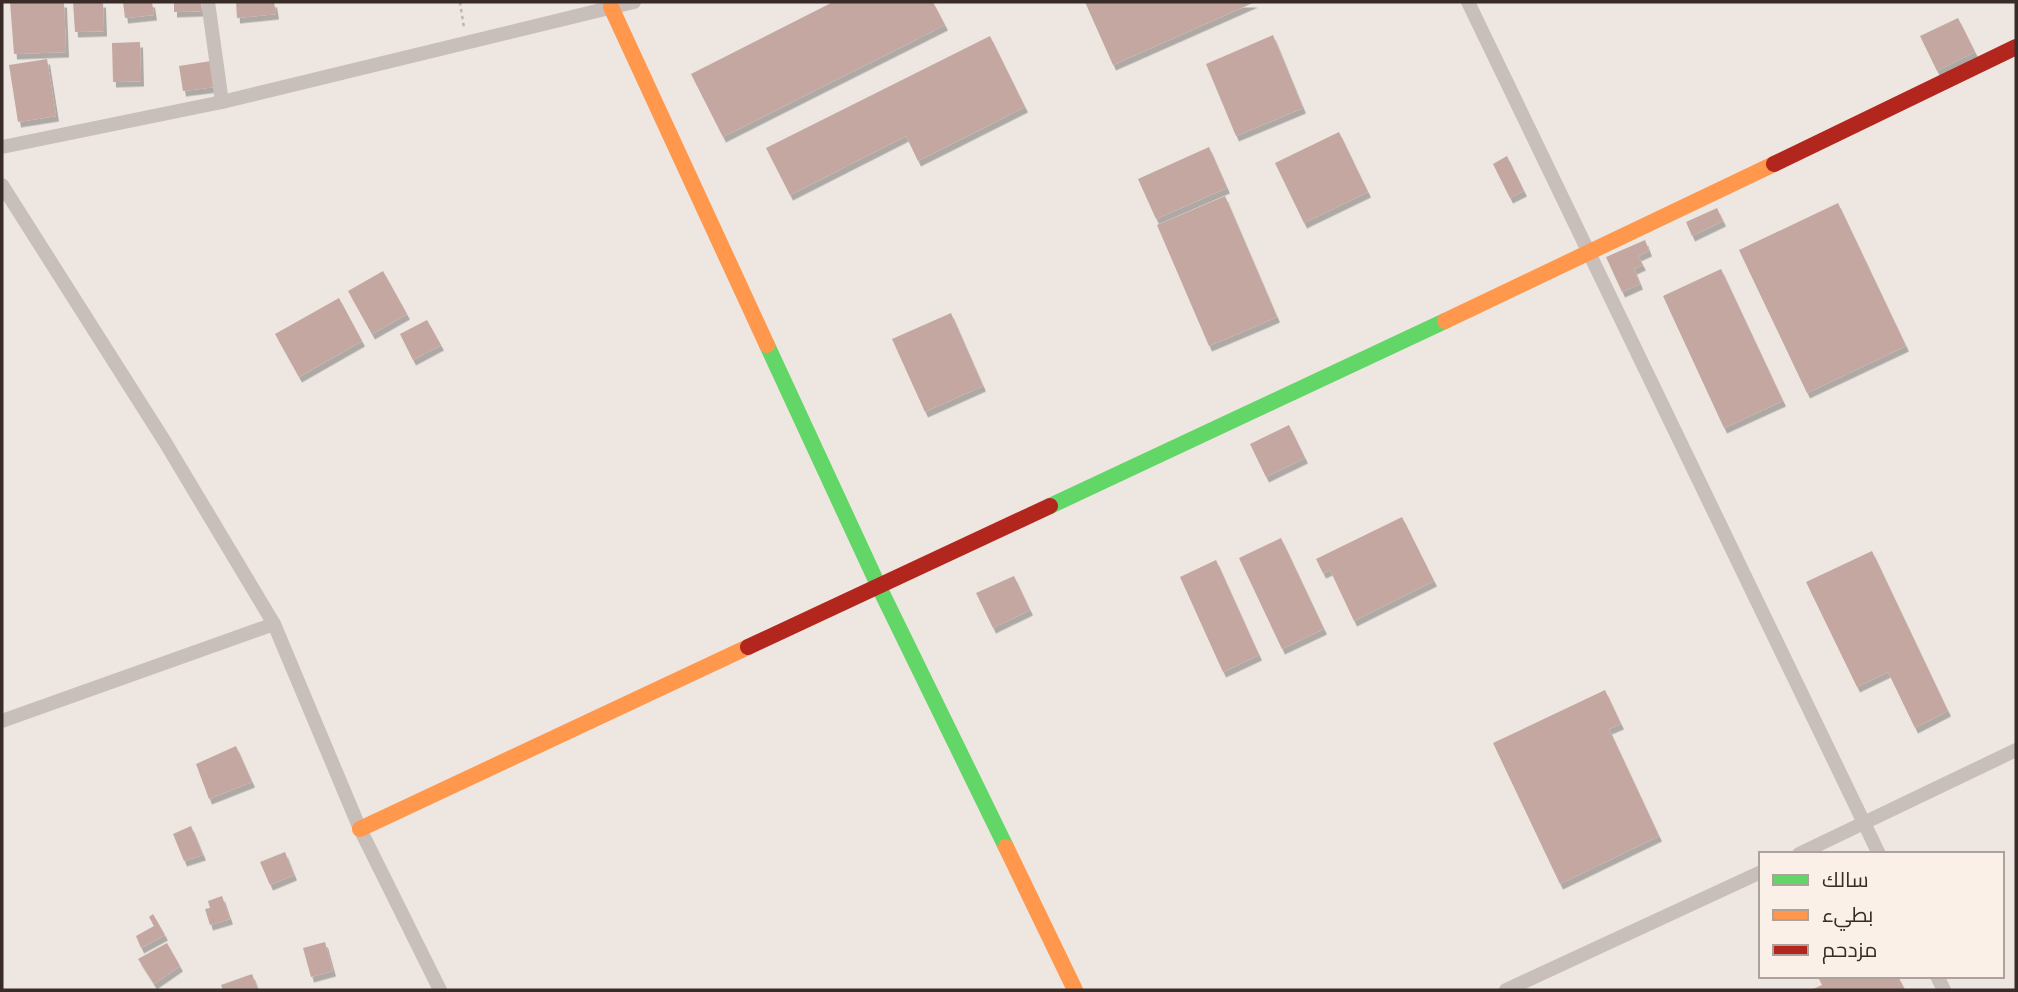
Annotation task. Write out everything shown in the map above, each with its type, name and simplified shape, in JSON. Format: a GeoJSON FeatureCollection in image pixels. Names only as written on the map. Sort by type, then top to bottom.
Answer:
{"type":"FeatureCollection","features":[{"type":"Feature","properties":{"kind":"street"},"geometry":{"type":"LineString","coordinates":[[208,2],[222,102]]}},
{"type":"Feature","properties":{"kind":"street"},"geometry":{"type":"LineString","coordinates":[[2,147],[222,102],[634,2]]}},
{"type":"Feature","properties":{"kind":"street"},"geometry":{"type":"LineString","coordinates":[[1468,2],[1877,852]]}},
{"type":"Feature","properties":{"kind":"street"},"geometry":{"type":"LineString","coordinates":[[611,7],[879,587],[1075,990]]}},
{"type":"Feature","properties":{"kind":"street"},"geometry":{"type":"LineString","coordinates":[[360,829],[1589,254],[2016,47]]}},
{"type":"Feature","properties":{"kind":"street"},"geometry":{"type":"LineString","coordinates":[[2,185],[165,442],[274,624],[360,829],[440,990]]}},
{"type":"Feature","properties":{"kind":"street"},"geometry":{"type":"LineString","coordinates":[[2,210],[17,208]]}},
{"type":"Feature","properties":{"kind":"street"},"geometry":{"type":"LineString","coordinates":[[2,721],[274,624]]}},
{"type":"Feature","properties":{"kind":"street"},"geometry":{"type":"LineString","coordinates":[[1803,852],[2016,750]]}},
{"type":"Feature","properties":{"kind":"street"},"geometry":{"type":"LineString","coordinates":[[1506,990],[1759,873]]}},
{"type":"Feature","properties":{"kind":"path"},"geometry":{"type":"LineString","coordinates":[[460,2],[467,42]]}},
{"type":"Feature","properties":{"kind":"building"},"geometry":{"type":"Polygon","coordinates":[[[10,2],[64,2],[66,52],[14,54],[10,2]]]}},
{"type":"Feature","properties":{"kind":"building"},"geometry":{"type":"Polygon","coordinates":[[[73,2],[103,2],[104,31],[75,32],[73,2]]]}},
{"type":"Feature","properties":{"kind":"building"},"geometry":{"type":"Polygon","coordinates":[[[123,2],[152,2],[154,15],[125,18],[123,2]]]}},
{"type":"Feature","properties":{"kind":"building"},"geometry":{"type":"Polygon","coordinates":[[[174,2],[201,2],[202,11],[174,12],[174,2]]]}},
{"type":"Feature","properties":{"kind":"building"},"geometry":{"type":"Polygon","coordinates":[[[236,2],[274,2],[276,14],[237,18],[236,2]]]}},
{"type":"Feature","properties":{"kind":"building"},"geometry":{"type":"Polygon","coordinates":[[[833,2],[933,2],[945,25],[723,137],[691,74],[833,2]]]}},
{"type":"Feature","properties":{"kind":"building"},"geometry":{"type":"Polygon","coordinates":[[[1085,2],[1255,2],[1113,65],[1085,2]]]}},
{"type":"Feature","properties":{"kind":"building"},"geometry":{"type":"Polygon","coordinates":[[[1958,18],[1975,52],[1937,71],[1920,36],[1958,18]]]}},
{"type":"Feature","properties":{"kind":"building"},"geometry":{"type":"Polygon","coordinates":[[[1273,35],[1303,108],[1236,136],[1206,64],[1273,35]]]}},
{"type":"Feature","properties":{"kind":"building"},"geometry":{"type":"Polygon","coordinates":[[[990,36],[1025,107],[918,161],[906,136],[790,195],[766,148],[990,36]]]}},
{"type":"Feature","properties":{"kind":"building"},"geometry":{"type":"Polygon","coordinates":[[[140,42],[141,81],[113,82],[112,43],[140,42]]]}},
{"type":"Feature","properties":{"kind":"building"},"geometry":{"type":"Polygon","coordinates":[[[47,59],[56,116],[18,122],[9,65],[47,59]]]}},
{"type":"Feature","properties":{"kind":"building"},"geometry":{"type":"Polygon","coordinates":[[[211,61],[215,87],[183,91],[179,66],[211,61]]]}},
{"type":"Feature","properties":{"kind":"building"},"geometry":{"type":"Polygon","coordinates":[[[1339,132],[1368,192],[1304,223],[1275,163],[1339,132]]]}},
{"type":"Feature","properties":{"kind":"building"},"geometry":{"type":"Polygon","coordinates":[[[1209,147],[1227,188],[1156,219],[1138,179],[1209,147]]]}},
{"type":"Feature","properties":{"kind":"building"},"geometry":{"type":"Polygon","coordinates":[[[1507,156],[1524,191],[1510,198],[1493,164],[1507,156]]]}},
{"type":"Feature","properties":{"kind":"building"},"geometry":{"type":"Polygon","coordinates":[[[1225,196],[1277,317],[1209,346],[1157,225],[1225,196]]]}},
{"type":"Feature","properties":{"kind":"building"},"geometry":{"type":"Polygon","coordinates":[[[1838,203],[1906,346],[1807,393],[1739,250],[1838,203]]]}},
{"type":"Feature","properties":{"kind":"building"},"geometry":{"type":"Polygon","coordinates":[[[1717,208],[1723,221],[1692,236],[1686,222],[1717,208]]]}},
{"type":"Feature","properties":{"kind":"building"},"geometry":{"type":"Polygon","coordinates":[[[1645,240],[1649,251],[1638,256],[1643,265],[1634,269],[1640,284],[1622,292],[1606,257],[1645,240]]]}},
{"type":"Feature","properties":{"kind":"building"},"geometry":{"type":"Polygon","coordinates":[[[1721,269],[1783,401],[1724,428],[1663,296],[1721,269]]]}},
{"type":"Feature","properties":{"kind":"building"},"geometry":{"type":"Polygon","coordinates":[[[383,271],[407,314],[372,334],[348,291],[383,271]]]}},
{"type":"Feature","properties":{"kind":"building"},"geometry":{"type":"Polygon","coordinates":[[[339,298],[362,341],[299,377],[275,334],[339,298]]]}},
{"type":"Feature","properties":{"kind":"building"},"geometry":{"type":"Polygon","coordinates":[[[951,313],[983,386],[925,412],[892,339],[951,313]]]}},
{"type":"Feature","properties":{"kind":"building"},"geometry":{"type":"Polygon","coordinates":[[[427,320],[441,345],[413,360],[400,334],[427,320]]]}},
{"type":"Feature","properties":{"kind":"building"},"geometry":{"type":"Polygon","coordinates":[[[1289,425],[1305,458],[1266,477],[1250,444],[1289,425]]]}},
{"type":"Feature","properties":{"kind":"building"},"geometry":{"type":"Polygon","coordinates":[[[1402,517],[1434,581],[1354,621],[1330,570],[1323,573],[1316,559],[1402,517]]]}},
{"type":"Feature","properties":{"kind":"building"},"geometry":{"type":"Polygon","coordinates":[[[1281,538],[1324,629],[1282,649],[1239,558],[1281,538]]]}},
{"type":"Feature","properties":{"kind":"building"},"geometry":{"type":"Polygon","coordinates":[[[1872,551],[1948,711],[1915,728],[1888,672],[1857,687],[1806,582],[1872,551]]]}},
{"type":"Feature","properties":{"kind":"building"},"geometry":{"type":"Polygon","coordinates":[[[1216,560],[1259,655],[1223,672],[1180,577],[1216,560]]]}},
{"type":"Feature","properties":{"kind":"building"},"geometry":{"type":"Polygon","coordinates":[[[1014,576],[1030,610],[993,628],[976,593],[1014,576]]]}},
{"type":"Feature","properties":{"kind":"building"},"geometry":{"type":"Polygon","coordinates":[[[1605,690],[1621,724],[1609,729],[1659,836],[1560,884],[1493,743],[1605,690]]]}},
{"type":"Feature","properties":{"kind":"building"},"geometry":{"type":"Polygon","coordinates":[[[236,746],[252,782],[209,799],[196,764],[236,746]]]}},
{"type":"Feature","properties":{"kind":"building"},"geometry":{"type":"Polygon","coordinates":[[[191,826],[203,855],[184,861],[173,834],[191,826]]]}},
{"type":"Feature","properties":{"kind":"building"},"geometry":{"type":"Polygon","coordinates":[[[285,852],[294,875],[270,885],[260,862],[285,852]]]}},
{"type":"Feature","properties":{"kind":"building"},"geometry":{"type":"Polygon","coordinates":[[[222,896],[230,919],[210,925],[205,909],[210,908],[208,901],[222,896]]]}},
{"type":"Feature","properties":{"kind":"building"},"geometry":{"type":"Polygon","coordinates":[[[153,914],[165,935],[141,948],[136,936],[154,926],[149,917],[153,914]]]}},
{"type":"Feature","properties":{"kind":"building"},"geometry":{"type":"Polygon","coordinates":[[[325,942],[333,971],[311,977],[303,948],[325,942]]]}},
{"type":"Feature","properties":{"kind":"building"},"geometry":{"type":"Polygon","coordinates":[[[167,943],[180,966],[154,984],[138,959],[167,943]]]}},
{"type":"Feature","properties":{"kind":"building"},"geometry":{"type":"Polygon","coordinates":[[[252,974],[258,990],[223,990],[221,985],[252,974]]]}},
{"type":"Feature","properties":{"kind":"building"},"geometry":{"type":"Polygon","coordinates":[[[1899,978],[1905,990],[1811,990],[1822,985],[1819,979],[1899,978]]]}},
{"type":"Feature","properties":{"kind":"traffic: fast"},"geometry":{"type":"LineString","coordinates":[[1050,506],[1445,321]]}},
{"type":"Feature","properties":{"kind":"traffic: fast"},"geometry":{"type":"LineString","coordinates":[[767,345],[879,587],[1006,847]]}},
{"type":"Feature","properties":{"kind":"traffic: slow"},"geometry":{"type":"LineString","coordinates":[[611,7],[767,345]]}},
{"type":"Feature","properties":{"kind":"traffic: slow"},"geometry":{"type":"LineString","coordinates":[[1445,321],[1774,164]]}},
{"type":"Feature","properties":{"kind":"traffic: slow"},"geometry":{"type":"LineString","coordinates":[[360,829],[748,647]]}},
{"type":"Feature","properties":{"kind":"traffic: slow"},"geometry":{"type":"LineString","coordinates":[[1006,847],[1075,990]]}},
{"type":"Feature","properties":{"kind":"traffic: jam"},"geometry":{"type":"LineString","coordinates":[[1774,164],[2016,47]]}},
{"type":"Feature","properties":{"kind":"traffic: jam"},"geometry":{"type":"LineString","coordinates":[[748,647],[1050,506]]}}]}
